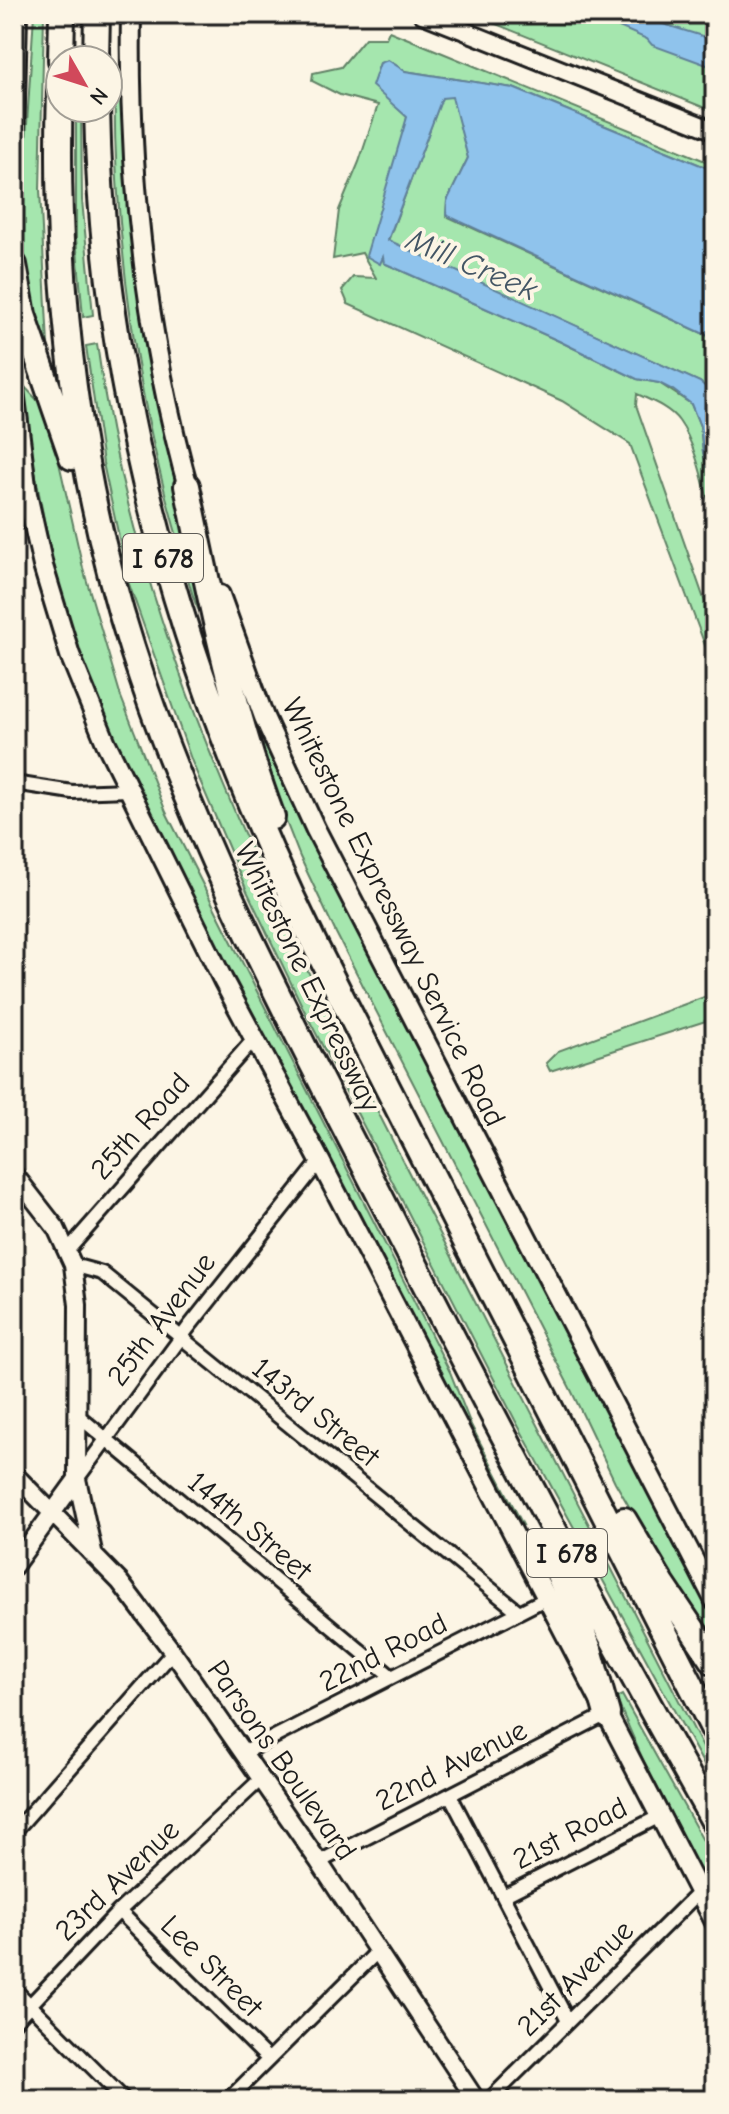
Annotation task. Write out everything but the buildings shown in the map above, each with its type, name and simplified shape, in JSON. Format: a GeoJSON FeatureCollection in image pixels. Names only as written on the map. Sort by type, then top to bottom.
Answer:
{"type":"FeatureCollection","features":[{"type":"Feature","properties":{"kind":"highway"},"geometry":{"type":"LineString","coordinates":[[61,44],[62,14]]}},
{"type":"Feature","properties":{"kind":"highway"},"geometry":{"type":"LineString","coordinates":[[96,44],[97,14]]}},
{"type":"Feature","properties":{"kind":"highway","name":"Whitestone Expressway"},"geometry":{"type":"LineString","coordinates":[[60,124],[59,214],[70,358],[88,479],[114,590],[159,726],[231,896],[283,1007],[422,1280],[715,1823]]}},
{"type":"Feature","properties":{"kind":"highway","name":"Whitestone Expressway"},"geometry":{"type":"LineString","coordinates":[[98,124],[101,207],[113,326],[131,427],[159,546],[199,672],[234,766],[287,888],[715,1732]]}},
{"type":"Feature","properties":{"kind":"highway"},"geometry":{"type":"LineString","coordinates":[[14,265],[23,315],[114,590]]}},
{"type":"Feature","properties":{"kind":"highway"},"geometry":{"type":"LineString","coordinates":[[187,486],[213,609],[253,760],[333,980]]}},
{"type":"Feature","properties":{"kind":"highway"},"geometry":{"type":"LineString","coordinates":[[471,1253],[646,1558],[715,1663]]}},
{"type":"Feature","properties":{"kind":"highway"},"geometry":{"type":"LineString","coordinates":[[422,1280],[557,1567],[589,1649],[607,1714]]}},
{"type":"Feature","properties":{"kind":"main road"},"geometry":{"type":"LineString","coordinates":[[14,144],[17,14]]}},
{"type":"Feature","properties":{"kind":"main road"},"geometry":{"type":"LineString","coordinates":[[16,63],[27,14]]}},
{"type":"Feature","properties":{"kind":"main road","name":"Whitestone Expressway Service Road"},"geometry":{"type":"LineString","coordinates":[[131,17],[133,136],[145,267],[165,388],[187,486],[242,661],[297,791],[715,1601]]}},
{"type":"Feature","properties":{"kind":"main road"},"geometry":{"type":"LineString","coordinates":[[14,390],[30,508],[53,602],[86,697],[128,790],[254,1039],[715,1922]]}},
{"type":"Feature","properties":{"kind":"street"},"geometry":{"type":"LineString","coordinates":[[422,14],[715,131]]}},
{"type":"Feature","properties":{"kind":"street"},"geometry":{"type":"LineString","coordinates":[[14,783],[72,792],[128,790]]}},
{"type":"Feature","properties":{"kind":"street","name":"25th Road"},"geometry":{"type":"LineString","coordinates":[[70,1258],[254,1039]]}},
{"type":"Feature","properties":{"kind":"street","name":"25th Avenue"},"geometry":{"type":"LineString","coordinates":[[14,1566],[182,1336],[320,1161]]}},
{"type":"Feature","properties":{"kind":"street"},"geometry":{"type":"LineString","coordinates":[[14,1174],[56,1228],[70,1258],[78,1305],[77,1479],[94,1556]]}},
{"type":"Feature","properties":{"kind":"street","name":"143rd Street"},"geometry":{"type":"LineString","coordinates":[[70,1258],[102,1273],[182,1336],[519,1612]]}},
{"type":"Feature","properties":{"kind":"street","name":"144th Street"},"geometry":{"type":"LineString","coordinates":[[76,1414],[392,1677]]}},
{"type":"Feature","properties":{"kind":"street","name":"Parsons Boulevard"},"geometry":{"type":"LineString","coordinates":[[14,1474],[120,1582],[173,1652],[319,1862],[476,2100]]}},
{"type":"Feature","properties":{"kind":"street","name":"22nd Road"},"geometry":{"type":"LineString","coordinates":[[243,1753],[547,1598]]}},
{"type":"Feature","properties":{"kind":"street"},"geometry":{"type":"LineString","coordinates":[[14,1832],[173,1652]]}},
{"type":"Feature","properties":{"kind":"street","name":"22nd Avenue"},"geometry":{"type":"LineString","coordinates":[[319,1862],[607,1714]]}},
{"type":"Feature","properties":{"kind":"street","name":"23rd Avenue"},"geometry":{"type":"LineString","coordinates":[[14,2022],[119,1911],[261,1779]]}},
{"type":"Feature","properties":{"kind":"street"},"geometry":{"type":"LineString","coordinates":[[450,1795],[568,2021]]}},
{"type":"Feature","properties":{"kind":"street","name":"21st Road"},"geometry":{"type":"LineString","coordinates":[[503,1896],[660,1816]]}},
{"type":"Feature","properties":{"kind":"street","name":"21st Avenue"},"geometry":{"type":"LineString","coordinates":[[489,2100],[699,1892]]}},
{"type":"Feature","properties":{"kind":"street","name":"Lee Street"},"geometry":{"type":"LineString","coordinates":[[119,1911],[268,2059]]}},
{"type":"Feature","properties":{"kind":"street"},"geometry":{"type":"LineString","coordinates":[[228,2100],[377,1952]]}},
{"type":"Feature","properties":{"kind":"street"},"geometry":{"type":"LineString","coordinates":[[14,1989],[125,2100]]}},
{"type":"Feature","properties":{"kind":"green space"},"geometry":{"type":"Polygon","coordinates":[[[34,14],[44,14],[40,190],[48,345],[41,347],[20,277],[19,250],[34,14]]]}},
{"type":"Feature","properties":{"kind":"green space"},"geometry":{"type":"Polygon","coordinates":[[[471,14],[715,14],[715,112],[471,14]]]}},
{"type":"Feature","properties":{"kind":"green space"},"geometry":{"type":"Polygon","coordinates":[[[389,31],[715,165],[715,171],[513,88],[405,71],[388,60],[380,63],[373,85],[407,117],[384,263],[637,379],[659,383],[691,404],[700,426],[703,452],[715,493],[715,528],[696,458],[679,421],[666,409],[637,394],[636,405],[705,602],[706,648],[630,444],[562,401],[348,304],[342,290],[353,277],[376,278],[362,253],[333,259],[339,210],[378,105],[340,95],[312,81],[313,73],[341,67],[365,38],[386,38],[389,31]]]}},
{"type":"Feature","properties":{"kind":"green space"},"geometry":{"type":"Polygon","coordinates":[[[442,97],[453,97],[468,158],[447,201],[446,216],[715,339],[715,395],[700,382],[388,241],[442,97]]]}},
{"type":"Feature","properties":{"kind":"green space"},"geometry":{"type":"Polygon","coordinates":[[[124,117],[126,183],[142,319],[154,391],[207,611],[204,619],[193,595],[151,433],[130,309],[117,184],[115,124],[124,124],[124,117]]]}},
{"type":"Feature","properties":{"kind":"green space"},"geometry":{"type":"Polygon","coordinates":[[[76,124],[81,124],[82,200],[93,315],[83,317],[76,238],[76,124]]]}},
{"type":"Feature","properties":{"kind":"green space"},"geometry":{"type":"Polygon","coordinates":[[[97,344],[115,448],[140,550],[171,649],[208,748],[249,844],[386,1128],[715,1771],[715,1785],[515,1420],[304,1010],[247,891],[192,762],[129,584],[103,463],[86,346],[97,344]]]}},
{"type":"Feature","properties":{"kind":"green space"},"geometry":{"type":"Polygon","coordinates":[[[23,385],[40,403],[50,423],[83,568],[121,697],[166,812],[450,1372],[471,1425],[523,1525],[520,1525],[238,989],[162,837],[90,681],[51,552],[23,385]]]}},
{"type":"Feature","properties":{"kind":"green space"},"geometry":{"type":"Polygon","coordinates":[[[265,744],[299,818],[715,1623],[715,1648],[680,1595],[615,1482],[571,1390],[336,933],[300,857],[264,766],[261,747],[265,744]]]}},
{"type":"Feature","properties":{"kind":"green space"},"geometry":{"type":"Polygon","coordinates":[[[715,993],[715,1018],[550,1071],[546,1063],[558,1051],[715,993]]]}},
{"type":"Feature","properties":{"kind":"green space"},"geometry":{"type":"Polygon","coordinates":[[[622,1695],[715,1862],[715,1899],[643,1760],[616,1698],[622,1695]]]}},
{"type":"Feature","properties":{"kind":"water"},"geometry":{"type":"Polygon","coordinates":[[[589,14],[603,14],[627,22],[657,22],[715,40],[715,68],[652,45],[647,39],[589,14]]]}},
{"type":"Feature","properties":{"kind":"water"},"geometry":{"type":"Polygon","coordinates":[[[388,60],[405,71],[513,88],[715,171],[715,339],[446,215],[447,201],[468,158],[452,97],[442,98],[388,240],[700,382],[715,395],[715,493],[703,452],[700,426],[691,404],[673,390],[659,383],[637,379],[384,263],[383,257],[380,264],[366,256],[407,117],[372,86],[380,63],[388,60]]]}},
{"type":"Feature","properties":{"kind":"water label","name":"Mill Creek"},"geometry":{"type":"Point","coordinates":[472,264]}}]}
